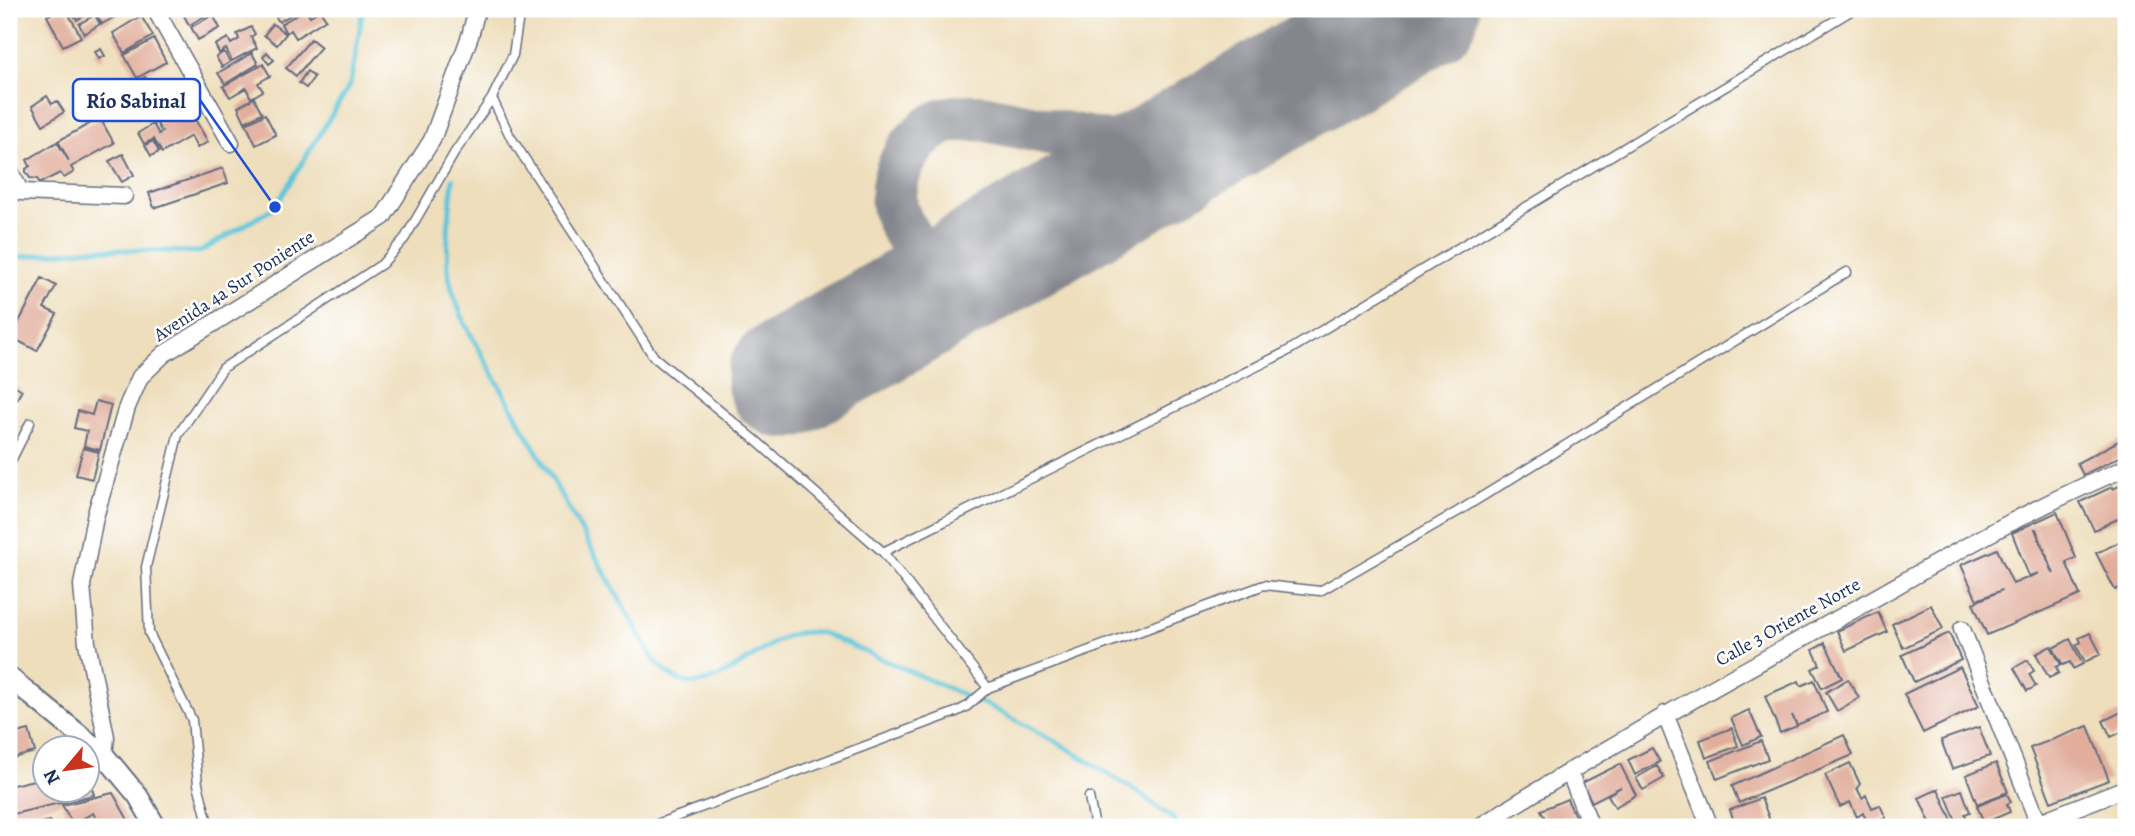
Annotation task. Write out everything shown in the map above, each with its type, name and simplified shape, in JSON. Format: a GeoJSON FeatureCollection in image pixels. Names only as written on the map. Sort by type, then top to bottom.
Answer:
{"type":"FeatureCollection","features":[{"type":"Feature","properties":{"kind":"street"},"geometry":{"type":"LineString","coordinates":[[155,9],[232,143]]}},
{"type":"Feature","properties":{"kind":"street","name":"Avenida 4a Sur Poniente"},"geometry":{"type":"LineString","coordinates":[[104,755],[106,737],[87,643],[82,585],[95,517],[127,407],[140,377],[164,354],[383,217],[432,140],[470,36],[477,9]]}},
{"type":"Feature","properties":{"kind":"street"},"geometry":{"type":"LineString","coordinates":[[9,170],[21,192],[124,196]]}},
{"type":"Feature","properties":{"kind":"street","name":"Calle 3 Oriente Norte"},"geometry":{"type":"LineString","coordinates":[[1479,827],[1665,714],[2029,514],[2126,468]]}},
{"type":"Feature","properties":{"kind":"street"},"geometry":{"type":"LineString","coordinates":[[1962,628],[2035,826],[2126,788]]}},
{"type":"Feature","properties":{"kind":"street"},"geometry":{"type":"LineString","coordinates":[[9,677],[104,755],[138,796],[156,827]]}},
{"type":"Feature","properties":{"kind":"street"},"geometry":{"type":"LineString","coordinates":[[1665,714],[1710,827]]}},
{"type":"Feature","properties":{"kind":"street"},"geometry":{"type":"LineString","coordinates":[[1569,771],[1591,827]]}},
{"type":"Feature","properties":{"kind":"lane"},"geometry":{"type":"LineString","coordinates":[[209,827],[198,784],[192,720],[149,633],[146,567],[178,435],[223,368],[382,264],[405,238],[454,152],[492,98],[513,54],[520,9]]}},
{"type":"Feature","properties":{"kind":"lane"},"geometry":{"type":"LineString","coordinates":[[883,552],[1286,352],[1854,9]]}},
{"type":"Feature","properties":{"kind":"lane"},"geometry":{"type":"LineString","coordinates":[[492,98],[510,136],[654,358],[753,438],[883,552],[986,690]]}},
{"type":"Feature","properties":{"kind":"lane"},"geometry":{"type":"LineString","coordinates":[[649,827],[966,707],[986,690],[1264,585],[1320,591],[1469,505],[1847,272]]}},
{"type":"Feature","properties":{"kind":"lane"},"geometry":{"type":"LineString","coordinates":[[9,465],[30,423]]}},
{"type":"Feature","properties":{"kind":"lane"},"geometry":{"type":"LineString","coordinates":[[1089,797],[1095,827]]}},
{"type":"Feature","properties":{"kind":"building"},"geometry":{"type":"Polygon","coordinates":[[[66,9],[81,37],[63,46],[47,16],[66,9]]]}},
{"type":"Feature","properties":{"kind":"building"},"geometry":{"type":"Polygon","coordinates":[[[70,9],[96,9],[77,20],[70,9]]]}},
{"type":"Feature","properties":{"kind":"building"},"geometry":{"type":"Polygon","coordinates":[[[100,9],[129,9],[102,24],[95,12],[100,9]]]}},
{"type":"Feature","properties":{"kind":"building"},"geometry":{"type":"Polygon","coordinates":[[[188,9],[214,11],[189,25],[182,12],[188,9]]]}},
{"type":"Feature","properties":{"kind":"building"},"geometry":{"type":"Polygon","coordinates":[[[300,9],[279,22],[272,11],[300,9]]]}},
{"type":"Feature","properties":{"kind":"building"},"geometry":{"type":"Polygon","coordinates":[[[306,9],[310,16],[320,10],[326,19],[296,38],[291,30],[286,33],[281,24],[306,9]]]}},
{"type":"Feature","properties":{"kind":"building"},"geometry":{"type":"Polygon","coordinates":[[[95,15],[100,24],[84,34],[79,24],[95,15]]]}},
{"type":"Feature","properties":{"kind":"building"},"geometry":{"type":"Polygon","coordinates":[[[213,15],[220,28],[198,40],[191,27],[213,15]]]}},
{"type":"Feature","properties":{"kind":"building"},"geometry":{"type":"Polygon","coordinates":[[[141,16],[153,36],[124,53],[113,33],[141,16]]]}},
{"type":"Feature","properties":{"kind":"building"},"geometry":{"type":"Polygon","coordinates":[[[273,24],[286,34],[277,45],[264,35],[273,24]]]}},
{"type":"Feature","properties":{"kind":"building"},"geometry":{"type":"Polygon","coordinates":[[[251,27],[255,34],[251,37],[257,48],[232,61],[226,49],[219,53],[215,45],[228,38],[231,44],[239,39],[237,34],[251,27]]]}},
{"type":"Feature","properties":{"kind":"building"},"geometry":{"type":"Polygon","coordinates":[[[154,39],[166,62],[137,78],[124,55],[154,39]]]}},
{"type":"Feature","properties":{"kind":"building"},"geometry":{"type":"Polygon","coordinates":[[[311,39],[321,47],[296,76],[286,68],[311,39]]]}},
{"type":"Feature","properties":{"kind":"building"},"geometry":{"type":"Polygon","coordinates":[[[101,49],[105,56],[99,59],[95,52],[101,49]]]}},
{"type":"Feature","properties":{"kind":"building"},"geometry":{"type":"Polygon","coordinates":[[[224,52],[230,62],[222,67],[216,57],[224,52]]]}},
{"type":"Feature","properties":{"kind":"building"},"geometry":{"type":"Polygon","coordinates":[[[267,52],[274,60],[269,64],[263,57],[267,52]]]}},
{"type":"Feature","properties":{"kind":"building"},"geometry":{"type":"Polygon","coordinates":[[[252,53],[258,64],[225,84],[218,73],[252,53]]]}},
{"type":"Feature","properties":{"kind":"building"},"geometry":{"type":"Polygon","coordinates":[[[263,64],[270,76],[258,83],[263,91],[251,98],[246,88],[230,97],[223,86],[263,64]]]}},
{"type":"Feature","properties":{"kind":"building"},"geometry":{"type":"Polygon","coordinates":[[[307,71],[314,77],[306,88],[299,83],[307,71]]]}},
{"type":"Feature","properties":{"kind":"building"},"geometry":{"type":"Polygon","coordinates":[[[145,77],[152,91],[135,100],[128,87],[145,77]]]}},
{"type":"Feature","properties":{"kind":"building"},"geometry":{"type":"Polygon","coordinates":[[[47,96],[52,104],[57,101],[64,112],[43,125],[32,106],[47,96]]]}},
{"type":"Feature","properties":{"kind":"building"},"geometry":{"type":"Polygon","coordinates":[[[254,98],[262,113],[245,122],[238,107],[254,98]]]}},
{"type":"Feature","properties":{"kind":"building"},"geometry":{"type":"Polygon","coordinates":[[[188,107],[208,142],[197,148],[191,136],[162,153],[154,139],[144,144],[138,133],[153,124],[159,134],[162,132],[157,124],[188,107]]]}},
{"type":"Feature","properties":{"kind":"building"},"geometry":{"type":"Polygon","coordinates":[[[265,114],[276,135],[256,145],[246,124],[265,114]]]}},
{"type":"Feature","properties":{"kind":"building"},"geometry":{"type":"Polygon","coordinates":[[[100,118],[114,143],[71,167],[74,172],[64,178],[60,173],[40,183],[37,179],[30,178],[26,172],[30,166],[27,160],[57,142],[69,161],[58,141],[100,118]]]}},
{"type":"Feature","properties":{"kind":"building"},"geometry":{"type":"Polygon","coordinates":[[[153,141],[159,152],[151,156],[145,145],[153,141]]]}},
{"type":"Feature","properties":{"kind":"building"},"geometry":{"type":"Polygon","coordinates":[[[123,154],[134,175],[122,182],[109,161],[123,154]]]}},
{"type":"Feature","properties":{"kind":"building"},"geometry":{"type":"Polygon","coordinates":[[[223,168],[228,183],[154,208],[149,193],[223,168]]]}},
{"type":"Feature","properties":{"kind":"building"},"geometry":{"type":"Polygon","coordinates":[[[42,278],[56,286],[44,308],[57,314],[37,351],[11,337],[42,278]]]}},
{"type":"Feature","properties":{"kind":"building"},"geometry":{"type":"Polygon","coordinates":[[[14,385],[22,390],[17,399],[9,394],[14,385]]]}},
{"type":"Feature","properties":{"kind":"building"},"geometry":{"type":"Polygon","coordinates":[[[96,401],[111,405],[100,450],[84,446],[87,431],[74,428],[78,411],[92,415],[96,401]]]}},
{"type":"Feature","properties":{"kind":"building"},"geometry":{"type":"Polygon","coordinates":[[[2126,437],[2126,454],[2083,475],[2077,463],[2126,437]]]}},
{"type":"Feature","properties":{"kind":"building"},"geometry":{"type":"Polygon","coordinates":[[[83,448],[99,452],[92,479],[76,475],[83,448]]]}},
{"type":"Feature","properties":{"kind":"building"},"geometry":{"type":"Polygon","coordinates":[[[2126,483],[2126,515],[2094,530],[2080,502],[2126,483]]]}},
{"type":"Feature","properties":{"kind":"building"},"geometry":{"type":"Polygon","coordinates":[[[2057,512],[2076,558],[2066,562],[2080,595],[1987,635],[1973,603],[2002,590],[1977,600],[1961,565],[1997,549],[2013,584],[2039,573],[2029,576],[2012,533],[2057,512]]]}},
{"type":"Feature","properties":{"kind":"building"},"geometry":{"type":"Polygon","coordinates":[[[2122,541],[2126,549],[2126,585],[2115,590],[2096,553],[2122,541]]]}},
{"type":"Feature","properties":{"kind":"building"},"geometry":{"type":"Polygon","coordinates":[[[1931,605],[1943,629],[1903,648],[1892,624],[1931,605]]]}},
{"type":"Feature","properties":{"kind":"building"},"geometry":{"type":"Polygon","coordinates":[[[1878,612],[1887,632],[1846,651],[1837,631],[1878,612]]]}},
{"type":"Feature","properties":{"kind":"building"},"geometry":{"type":"Polygon","coordinates":[[[1949,633],[1961,660],[1914,682],[1902,655],[1949,633]]]}},
{"type":"Feature","properties":{"kind":"building"},"geometry":{"type":"Polygon","coordinates":[[[2090,633],[2101,654],[2085,662],[2076,645],[2081,642],[2079,638],[2090,633]]]}},
{"type":"Feature","properties":{"kind":"building"},"geometry":{"type":"Polygon","coordinates":[[[2070,639],[2083,664],[2073,669],[2070,662],[2063,665],[2053,648],[2070,639]]]}},
{"type":"Feature","properties":{"kind":"building"},"geometry":{"type":"Polygon","coordinates":[[[1825,643],[1842,678],[1822,688],[1812,669],[1820,665],[1813,650],[1825,643]]]}},
{"type":"Feature","properties":{"kind":"building"},"geometry":{"type":"Polygon","coordinates":[[[2051,646],[2061,665],[2056,667],[2059,673],[2049,678],[2036,654],[2051,646]]]}},
{"type":"Feature","properties":{"kind":"building"},"geometry":{"type":"Polygon","coordinates":[[[2028,660],[2034,671],[2029,674],[2036,686],[2027,691],[2014,668],[2028,660]]]}},
{"type":"Feature","properties":{"kind":"building"},"geometry":{"type":"Polygon","coordinates":[[[1960,667],[1979,706],[1923,733],[1904,694],[1960,667]]]}},
{"type":"Feature","properties":{"kind":"building"},"geometry":{"type":"Polygon","coordinates":[[[1848,679],[1859,698],[1837,711],[1826,692],[1848,679]]]}},
{"type":"Feature","properties":{"kind":"building"},"geometry":{"type":"Polygon","coordinates":[[[1814,680],[1827,712],[1797,725],[1792,715],[1797,726],[1780,733],[1765,696],[1799,681],[1801,686],[1814,680]]]}},
{"type":"Feature","properties":{"kind":"building"},"geometry":{"type":"Polygon","coordinates":[[[1749,710],[1761,737],[1743,745],[1731,718],[1749,710]]]}},
{"type":"Feature","properties":{"kind":"building"},"geometry":{"type":"Polygon","coordinates":[[[2121,712],[2126,722],[2126,730],[2111,737],[2103,721],[2121,712]]]}},
{"type":"Feature","properties":{"kind":"building"},"geometry":{"type":"Polygon","coordinates":[[[2088,726],[2109,780],[2051,802],[2030,748],[2088,726]]]}},
{"type":"Feature","properties":{"kind":"building"},"geometry":{"type":"Polygon","coordinates":[[[1979,727],[1990,756],[1952,769],[1941,740],[1979,727]]]}},
{"type":"Feature","properties":{"kind":"building"},"geometry":{"type":"Polygon","coordinates":[[[1732,728],[1738,746],[1706,758],[1700,740],[1732,728]]]}},
{"type":"Feature","properties":{"kind":"building"},"geometry":{"type":"Polygon","coordinates":[[[29,730],[32,753],[9,759],[9,735],[29,730]]]}},
{"type":"Feature","properties":{"kind":"building"},"geometry":{"type":"Polygon","coordinates":[[[1844,735],[1853,755],[1739,803],[1732,786],[1844,735]]]}},
{"type":"Feature","properties":{"kind":"building"},"geometry":{"type":"Polygon","coordinates":[[[1761,741],[1768,759],[1717,779],[1710,761],[1761,741]]]}},
{"type":"Feature","properties":{"kind":"building"},"geometry":{"type":"Polygon","coordinates":[[[1652,748],[1660,762],[1635,775],[1628,760],[1652,748]]]}},
{"type":"Feature","properties":{"kind":"building"},"geometry":{"type":"Polygon","coordinates":[[[1850,763],[1860,784],[1857,788],[1862,798],[1866,795],[1872,808],[1880,805],[1886,818],[1869,826],[1863,813],[1857,817],[1850,802],[1840,807],[1825,775],[1850,763]]]}},
{"type":"Feature","properties":{"kind":"building"},"geometry":{"type":"Polygon","coordinates":[[[1996,763],[2008,792],[1977,804],[1966,775],[1996,763]]]}},
{"type":"Feature","properties":{"kind":"building"},"geometry":{"type":"Polygon","coordinates":[[[1620,764],[1636,795],[1615,807],[1608,795],[1621,787],[1592,802],[1582,783],[1620,764]]]}},
{"type":"Feature","properties":{"kind":"building"},"geometry":{"type":"Polygon","coordinates":[[[1657,766],[1664,778],[1643,790],[1636,778],[1657,766]]]}},
{"type":"Feature","properties":{"kind":"building"},"geometry":{"type":"Polygon","coordinates":[[[32,780],[32,804],[56,804],[9,815],[9,786],[32,780]]]}},
{"type":"Feature","properties":{"kind":"building"},"geometry":{"type":"Polygon","coordinates":[[[1938,789],[1955,827],[1932,827],[1919,798],[1938,789]]]}},
{"type":"Feature","properties":{"kind":"building"},"geometry":{"type":"Polygon","coordinates":[[[1962,790],[1970,812],[1965,814],[1968,823],[1958,826],[1946,796],[1962,790]]]}},
{"type":"Feature","properties":{"kind":"building"},"geometry":{"type":"Polygon","coordinates":[[[113,793],[132,827],[101,827],[93,813],[73,824],[62,805],[102,804],[102,796],[113,793]]]}},
{"type":"Feature","properties":{"kind":"building"},"geometry":{"type":"Polygon","coordinates":[[[2007,794],[2011,802],[2007,804],[2010,812],[1984,823],[1977,806],[2007,794]]]}},
{"type":"Feature","properties":{"kind":"building"},"geometry":{"type":"Polygon","coordinates":[[[1761,798],[1771,823],[1765,827],[1736,827],[1730,810],[1761,798]]]}},
{"type":"Feature","properties":{"kind":"building"},"geometry":{"type":"Polygon","coordinates":[[[1567,799],[1576,818],[1557,827],[1549,827],[1541,810],[1567,799]]]}},
{"type":"Feature","properties":{"kind":"building"},"geometry":{"type":"Polygon","coordinates":[[[50,821],[51,827],[25,826],[50,821]]]}},
{"type":"Feature","properties":{"kind":"building"},"geometry":{"type":"Polygon","coordinates":[[[1526,821],[1529,827],[1514,827],[1526,821]]]}},
{"type":"Feature","properties":{"kind":"waterway"},"geometry":{"type":"LineString","coordinates":[[9,261],[13,258],[91,249],[200,252],[275,207],[350,85],[363,9]]}},
{"type":"Feature","properties":{"kind":"waterway"},"geometry":{"type":"LineString","coordinates":[[453,179],[448,267],[452,289],[465,324],[654,660],[664,670],[684,682],[709,680],[723,675],[785,637],[808,632],[822,633],[989,706],[1059,743],[1142,795],[1173,819],[1179,827]]}},
{"type":"Feature","properties":{"kind":"taxiway"},"geometry":{"type":"LineString","coordinates":[[943,287],[903,227],[895,208],[894,196],[903,160],[917,140],[936,125],[954,119],[984,118],[1167,156]]}},
{"type":"Feature","properties":{"kind":"runway"},"geometry":{"type":"LineString","coordinates":[[786,379],[1420,9]]}},
{"type":"Feature","properties":{"kind":"place","name":"Río Sabinal"},"geometry":{"type":"Point","coordinates":[275,207]}}]}
